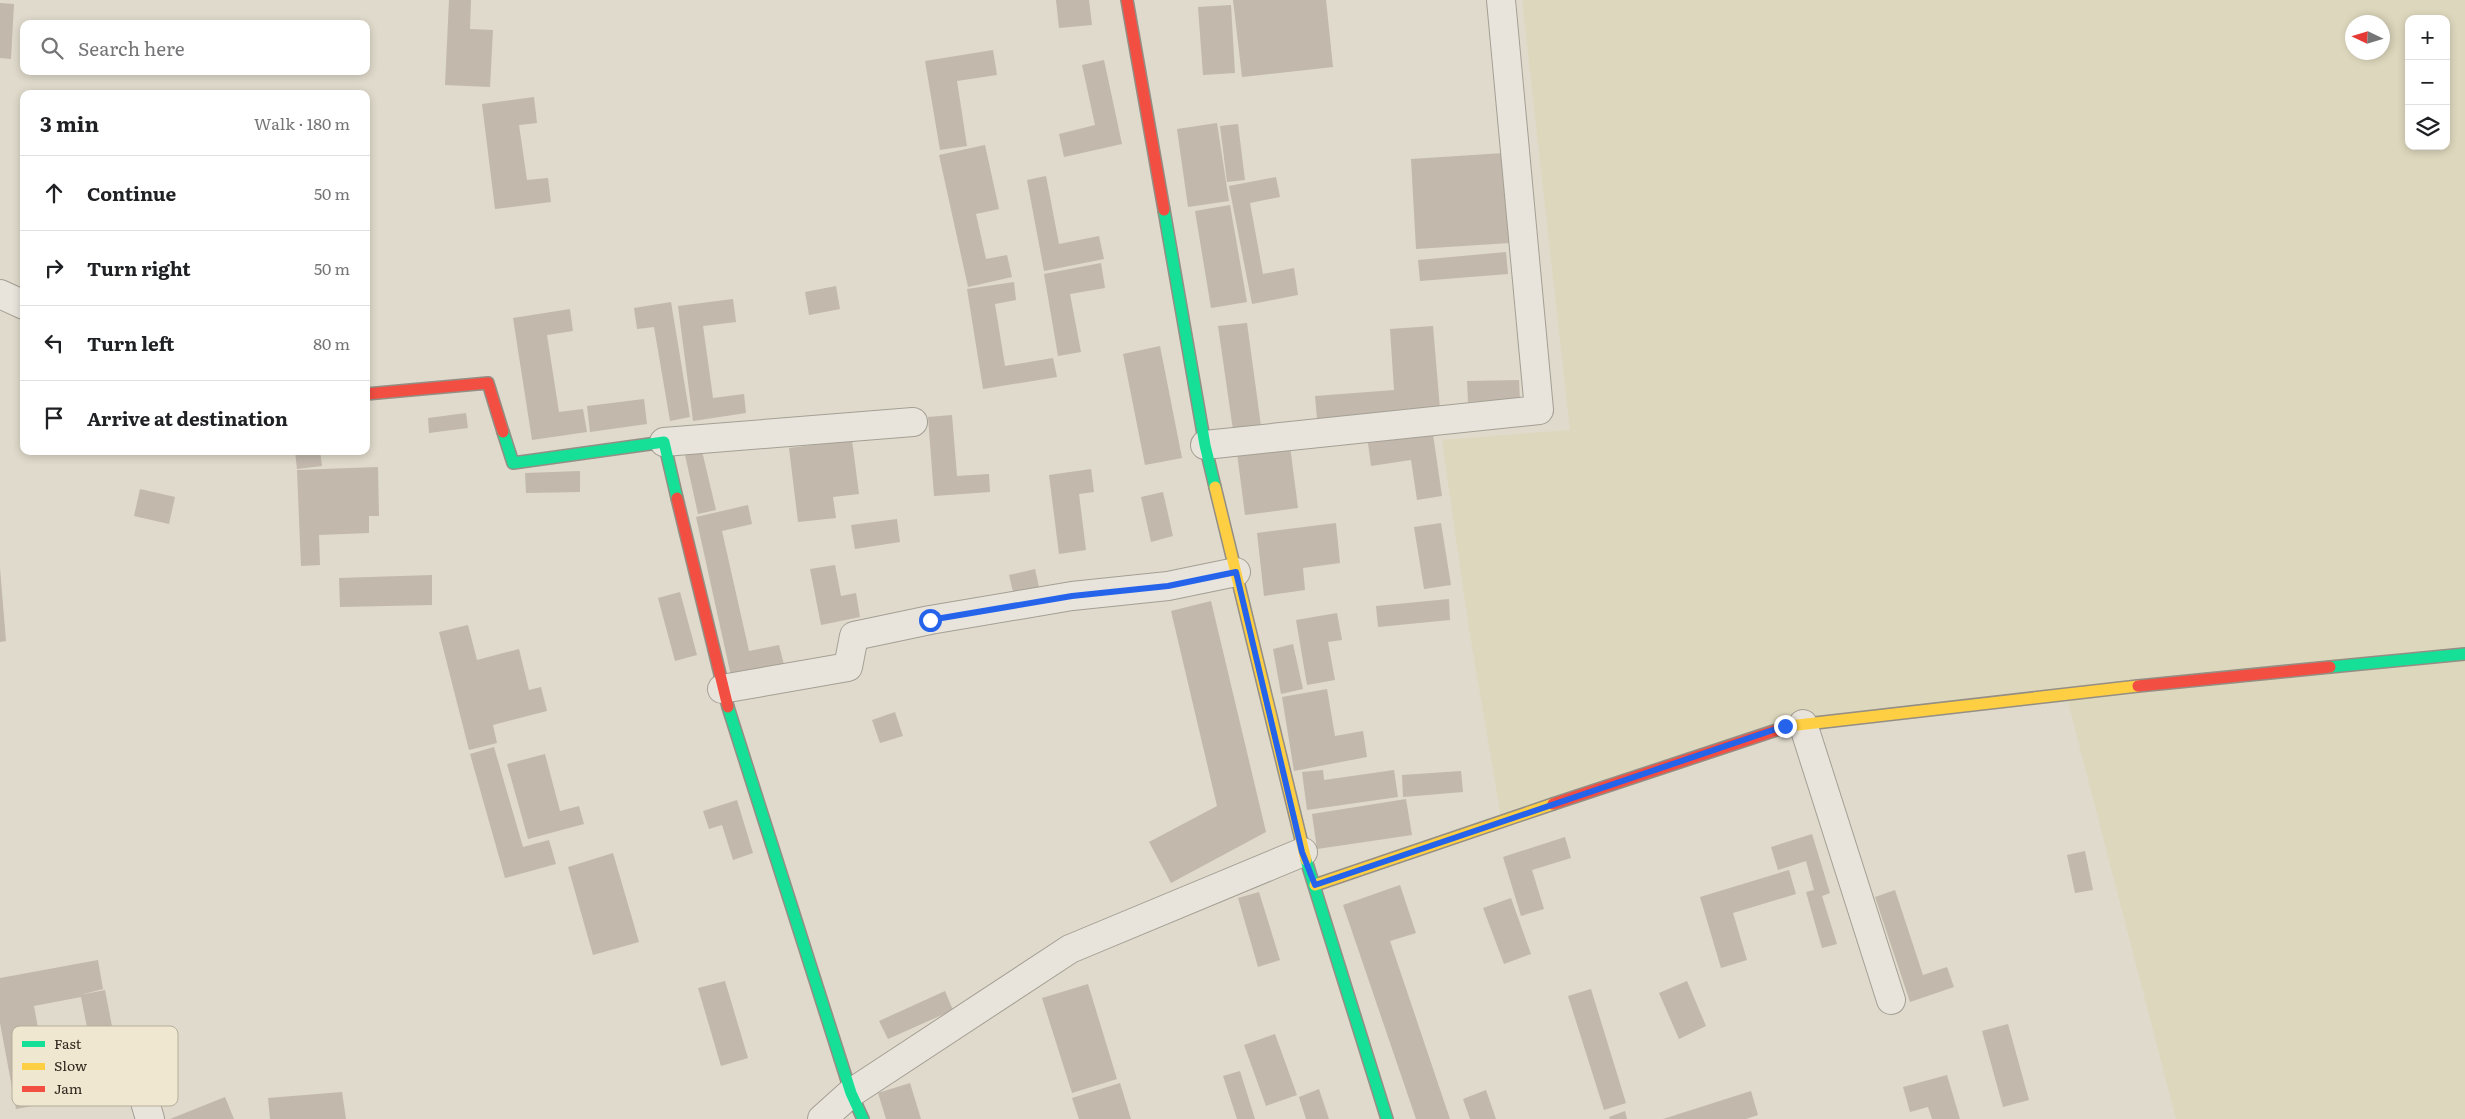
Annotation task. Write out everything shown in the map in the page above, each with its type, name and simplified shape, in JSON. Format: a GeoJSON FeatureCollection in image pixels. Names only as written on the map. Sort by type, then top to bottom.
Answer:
{"type":"FeatureCollection","features":[{"type":"Feature","properties":{"kind":"street"},"geometry":{"type":"LineString","coordinates":[[1127,0],[1205,445],[1302,852],[1315,885],[1387,1119]]}},
{"type":"Feature","properties":{"kind":"street"},"geometry":{"type":"LineString","coordinates":[[1205,445],[1539,410],[1501,0]]}},
{"type":"Feature","properties":{"kind":"street"},"geometry":{"type":"LineString","coordinates":[[0,294],[20,303]]}},
{"type":"Feature","properties":{"kind":"street"},"geometry":{"type":"LineString","coordinates":[[370,394],[488,383],[514,463],[664,442],[913,422]]}},
{"type":"Feature","properties":{"kind":"street"},"geometry":{"type":"LineString","coordinates":[[664,442],[722,689],[851,1093],[863,1119]]}},
{"type":"Feature","properties":{"kind":"street"},"geometry":{"type":"LineString","coordinates":[[722,689],[848,667],[854,636],[1072,596],[1168,586],[1236,572]]}},
{"type":"Feature","properties":{"kind":"street"},"geometry":{"type":"LineString","coordinates":[[1315,885],[1785,726],[2066,694],[2465,654]]}},
{"type":"Feature","properties":{"kind":"street"},"geometry":{"type":"LineString","coordinates":[[1803,724],[1891,1000]]}},
{"type":"Feature","properties":{"kind":"street"},"geometry":{"type":"LineString","coordinates":[[822,1119],[851,1093],[1070,949],[1302,852]]}},
{"type":"Feature","properties":{"kind":"shaded area"},"geometry":{"type":"Polygon","coordinates":[[[1522,0],[2465,0],[2465,1119],[2176,1119],[2066,694],[1785,726],[1502,823],[1469,629],[1442,440],[1570,430],[1522,0]]]}},
{"type":"Feature","properties":{"kind":"building"},"geometry":{"type":"Polygon","coordinates":[[[449,0],[471,0],[470,29],[493,30],[490,87],[445,85],[449,0]]]}},
{"type":"Feature","properties":{"kind":"building"},"geometry":{"type":"Polygon","coordinates":[[[1056,0],[1089,0],[1092,25],[1059,28],[1056,0]]]}},
{"type":"Feature","properties":{"kind":"building"},"geometry":{"type":"Polygon","coordinates":[[[1233,0],[1326,0],[1333,67],[1242,77],[1233,0]]]}},
{"type":"Feature","properties":{"kind":"building"},"geometry":{"type":"Polygon","coordinates":[[[0,3],[14,4],[11,59],[0,58],[0,3]]]}},
{"type":"Feature","properties":{"kind":"building"},"geometry":{"type":"Polygon","coordinates":[[[1231,5],[1235,73],[1203,75],[1198,7],[1231,5]]]}},
{"type":"Feature","properties":{"kind":"building"},"geometry":{"type":"Polygon","coordinates":[[[993,50],[997,75],[957,81],[967,146],[940,150],[925,61],[993,50]]]}},
{"type":"Feature","properties":{"kind":"building"},"geometry":{"type":"Polygon","coordinates":[[[1104,60],[1122,144],[1064,157],[1059,134],[1095,125],[1082,65],[1104,60]]]}},
{"type":"Feature","properties":{"kind":"building"},"geometry":{"type":"Polygon","coordinates":[[[534,97],[537,123],[519,125],[527,180],[548,178],[551,202],[495,209],[482,104],[534,97]]]}},
{"type":"Feature","properties":{"kind":"building"},"geometry":{"type":"Polygon","coordinates":[[[1217,123],[1229,201],[1188,207],[1177,129],[1217,123]]]}},
{"type":"Feature","properties":{"kind":"building"},"geometry":{"type":"Polygon","coordinates":[[[1238,124],[1245,180],[1227,182],[1220,126],[1238,124]]]}},
{"type":"Feature","properties":{"kind":"building"},"geometry":{"type":"Polygon","coordinates":[[[985,145],[999,209],[976,214],[986,259],[1007,255],[1012,277],[968,287],[939,155],[985,145]]]}},
{"type":"Feature","properties":{"kind":"building"},"geometry":{"type":"Polygon","coordinates":[[[1504,153],[1510,243],[1416,249],[1411,159],[1504,153]]]}},
{"type":"Feature","properties":{"kind":"building"},"geometry":{"type":"Polygon","coordinates":[[[1046,176],[1059,244],[1099,236],[1104,259],[1044,271],[1027,180],[1046,176]]]}},
{"type":"Feature","properties":{"kind":"building"},"geometry":{"type":"Polygon","coordinates":[[[1276,177],[1280,197],[1250,203],[1263,274],[1294,268],[1298,295],[1252,304],[1229,186],[1276,177]]]}},
{"type":"Feature","properties":{"kind":"building"},"geometry":{"type":"Polygon","coordinates":[[[1230,205],[1247,302],[1211,308],[1195,211],[1230,205]]]}},
{"type":"Feature","properties":{"kind":"building"},"geometry":{"type":"Polygon","coordinates":[[[1506,252],[1508,274],[1420,281],[1418,260],[1506,252]]]}},
{"type":"Feature","properties":{"kind":"building"},"geometry":{"type":"Polygon","coordinates":[[[1101,263],[1105,288],[1070,294],[1081,352],[1058,356],[1044,274],[1101,263]]]}},
{"type":"Feature","properties":{"kind":"building"},"geometry":{"type":"Polygon","coordinates":[[[1014,282],[1016,300],[995,304],[1005,366],[1053,358],[1057,377],[983,389],[967,289],[1014,282]]]}},
{"type":"Feature","properties":{"kind":"building"},"geometry":{"type":"Polygon","coordinates":[[[836,286],[840,309],[809,315],[805,292],[836,286]]]}},
{"type":"Feature","properties":{"kind":"building"},"geometry":{"type":"Polygon","coordinates":[[[733,299],[736,322],[703,326],[713,398],[744,394],[746,413],[693,421],[678,306],[733,299]]]}},
{"type":"Feature","properties":{"kind":"building"},"geometry":{"type":"Polygon","coordinates":[[[671,302],[690,417],[670,421],[654,327],[637,329],[634,308],[671,302]]]}},
{"type":"Feature","properties":{"kind":"building"},"geometry":{"type":"Polygon","coordinates":[[[570,309],[573,331],[547,335],[559,412],[583,409],[587,432],[532,440],[513,318],[570,309]]]}},
{"type":"Feature","properties":{"kind":"building"},"geometry":{"type":"Polygon","coordinates":[[[1247,323],[1261,426],[1233,430],[1218,326],[1247,323]]]}},
{"type":"Feature","properties":{"kind":"building"},"geometry":{"type":"Polygon","coordinates":[[[1433,326],[1440,409],[1317,419],[1315,396],[1394,390],[1390,329],[1433,326]]]}},
{"type":"Feature","properties":{"kind":"building"},"geometry":{"type":"Polygon","coordinates":[[[1160,346],[1182,458],[1145,465],[1123,354],[1160,346]]]}},
{"type":"Feature","properties":{"kind":"building"},"geometry":{"type":"Polygon","coordinates":[[[1519,380],[1520,400],[1468,402],[1467,381],[1519,380]]]}},
{"type":"Feature","properties":{"kind":"building"},"geometry":{"type":"Polygon","coordinates":[[[644,399],[647,424],[590,432],[587,406],[644,399]]]}},
{"type":"Feature","properties":{"kind":"building"},"geometry":{"type":"Polygon","coordinates":[[[466,413],[468,428],[429,433],[428,418],[466,413]]]}},
{"type":"Feature","properties":{"kind":"building"},"geometry":{"type":"Polygon","coordinates":[[[952,415],[957,476],[989,474],[990,492],[934,496],[928,417],[952,415]]]}},
{"type":"Feature","properties":{"kind":"building"},"geometry":{"type":"Polygon","coordinates":[[[1433,434],[1442,496],[1417,500],[1411,460],[1371,466],[1368,443],[1433,434]]]}},
{"type":"Feature","properties":{"kind":"building"},"geometry":{"type":"Polygon","coordinates":[[[852,440],[859,494],[833,497],[836,518],[798,522],[789,448],[852,440]]]}},
{"type":"Feature","properties":{"kind":"building"},"geometry":{"type":"Polygon","coordinates":[[[1290,446],[1298,508],[1245,515],[1237,453],[1290,446]]]}},
{"type":"Feature","properties":{"kind":"building"},"geometry":{"type":"Polygon","coordinates":[[[702,451],[716,510],[698,514],[685,455],[702,451]]]}},
{"type":"Feature","properties":{"kind":"building"},"geometry":{"type":"Polygon","coordinates":[[[295,455],[321,455],[322,466],[297,469],[295,455]]]}},
{"type":"Feature","properties":{"kind":"building"},"geometry":{"type":"Polygon","coordinates":[[[378,467],[379,516],[369,516],[369,533],[319,535],[320,565],[301,566],[297,470],[378,467]]]}},
{"type":"Feature","properties":{"kind":"building"},"geometry":{"type":"Polygon","coordinates":[[[1091,469],[1094,492],[1079,494],[1086,550],[1059,554],[1049,475],[1091,469]]]}},
{"type":"Feature","properties":{"kind":"building"},"geometry":{"type":"Polygon","coordinates":[[[580,471],[580,492],[526,493],[525,473],[580,471]]]}},
{"type":"Feature","properties":{"kind":"building"},"geometry":{"type":"Polygon","coordinates":[[[140,489],[175,497],[169,524],[134,516],[140,489]]]}},
{"type":"Feature","properties":{"kind":"building"},"geometry":{"type":"Polygon","coordinates":[[[1163,492],[1173,536],[1151,542],[1141,497],[1163,492]]]}},
{"type":"Feature","properties":{"kind":"building"},"geometry":{"type":"Polygon","coordinates":[[[748,505],[752,524],[722,531],[749,651],[779,645],[784,665],[731,676],[696,517],[748,505]]]}},
{"type":"Feature","properties":{"kind":"building"},"geometry":{"type":"Polygon","coordinates":[[[897,519],[900,542],[855,549],[851,525],[897,519]]]}},
{"type":"Feature","properties":{"kind":"building"},"geometry":{"type":"Polygon","coordinates":[[[1336,523],[1340,563],[1303,568],[1305,590],[1264,596],[1257,533],[1336,523]]]}},
{"type":"Feature","properties":{"kind":"building"},"geometry":{"type":"Polygon","coordinates":[[[1441,523],[1451,585],[1424,589],[1414,527],[1441,523]]]}},
{"type":"Feature","properties":{"kind":"building"},"geometry":{"type":"Polygon","coordinates":[[[835,565],[841,596],[856,593],[860,617],[821,625],[810,569],[835,565]]]}},
{"type":"Feature","properties":{"kind":"building"},"geometry":{"type":"Polygon","coordinates":[[[0,568],[6,641],[0,642],[0,568]]]}},
{"type":"Feature","properties":{"kind":"building"},"geometry":{"type":"Polygon","coordinates":[[[1035,569],[1039,587],[1013,592],[1009,575],[1035,569]]]}},
{"type":"Feature","properties":{"kind":"building"},"geometry":{"type":"Polygon","coordinates":[[[432,575],[432,605],[340,607],[339,578],[432,575]]]}},
{"type":"Feature","properties":{"kind":"building"},"geometry":{"type":"Polygon","coordinates":[[[680,592],[697,655],[675,661],[658,598],[680,592]]]}},
{"type":"Feature","properties":{"kind":"building"},"geometry":{"type":"Polygon","coordinates":[[[1449,599],[1450,620],[1378,627],[1376,606],[1449,599]]]}},
{"type":"Feature","properties":{"kind":"building"},"geometry":{"type":"Polygon","coordinates":[[[1211,601],[1266,832],[1171,883],[1149,842],[1217,806],[1171,611],[1211,601]]]}},
{"type":"Feature","properties":{"kind":"building"},"geometry":{"type":"Polygon","coordinates":[[[1337,613],[1342,640],[1328,642],[1335,680],[1307,685],[1296,620],[1337,613]]]}},
{"type":"Feature","properties":{"kind":"building"},"geometry":{"type":"Polygon","coordinates":[[[468,625],[477,660],[519,649],[529,690],[541,687],[547,711],[493,725],[497,743],[469,750],[439,632],[468,625]]]}},
{"type":"Feature","properties":{"kind":"building"},"geometry":{"type":"Polygon","coordinates":[[[1293,644],[1303,689],[1281,694],[1273,649],[1293,644]]]}},
{"type":"Feature","properties":{"kind":"building"},"geometry":{"type":"Polygon","coordinates":[[[1327,689],[1335,736],[1363,731],[1367,757],[1294,771],[1282,697],[1327,689]]]}},
{"type":"Feature","properties":{"kind":"building"},"geometry":{"type":"Polygon","coordinates":[[[895,712],[903,736],[880,743],[872,720],[895,712]]]}},
{"type":"Feature","properties":{"kind":"building"},"geometry":{"type":"Polygon","coordinates":[[[494,747],[523,847],[549,840],[556,864],[505,878],[470,754],[494,747]]]}},
{"type":"Feature","properties":{"kind":"building"},"geometry":{"type":"Polygon","coordinates":[[[545,754],[560,811],[579,806],[584,824],[528,839],[507,764],[545,754]]]}},
{"type":"Feature","properties":{"kind":"building"},"geometry":{"type":"Polygon","coordinates":[[[1323,770],[1324,780],[1394,770],[1398,797],[1307,810],[1302,772],[1323,770]]]}},
{"type":"Feature","properties":{"kind":"building"},"geometry":{"type":"Polygon","coordinates":[[[1461,771],[1463,792],[1403,797],[1402,775],[1461,771]]]}},
{"type":"Feature","properties":{"kind":"building"},"geometry":{"type":"Polygon","coordinates":[[[1406,799],[1412,835],[1317,849],[1312,814],[1406,799]]]}},
{"type":"Feature","properties":{"kind":"building"},"geometry":{"type":"Polygon","coordinates":[[[737,800],[753,853],[733,860],[722,825],[709,829],[703,811],[737,800]]]}},
{"type":"Feature","properties":{"kind":"building"},"geometry":{"type":"Polygon","coordinates":[[[1812,834],[1830,893],[1822,896],[1837,944],[1822,948],[1806,892],[1814,890],[1806,861],[1778,870],[1771,847],[1812,834]]]}},
{"type":"Feature","properties":{"kind":"building"},"geometry":{"type":"Polygon","coordinates":[[[1565,837],[1571,858],[1532,870],[1544,909],[1521,916],[1503,857],[1565,837]]]}},
{"type":"Feature","properties":{"kind":"building"},"geometry":{"type":"Polygon","coordinates":[[[2085,851],[2093,890],[2075,893],[2067,855],[2085,851]]]}},
{"type":"Feature","properties":{"kind":"building"},"geometry":{"type":"Polygon","coordinates":[[[613,853],[639,942],[593,955],[568,867],[613,853]]]}},
{"type":"Feature","properties":{"kind":"building"},"geometry":{"type":"Polygon","coordinates":[[[1789,870],[1796,894],[1733,913],[1747,960],[1721,968],[1700,897],[1789,870]]]}},
{"type":"Feature","properties":{"kind":"building"},"geometry":{"type":"Polygon","coordinates":[[[1400,885],[1416,933],[1390,941],[1450,1119],[1416,1119],[1343,905],[1400,885]]]}},
{"type":"Feature","properties":{"kind":"building"},"geometry":{"type":"Polygon","coordinates":[[[1895,890],[1923,975],[1947,967],[1954,987],[1910,1002],[1875,897],[1895,890]]]}},
{"type":"Feature","properties":{"kind":"building"},"geometry":{"type":"Polygon","coordinates":[[[1259,892],[1280,960],[1258,967],[1238,898],[1259,892]]]}},
{"type":"Feature","properties":{"kind":"building"},"geometry":{"type":"Polygon","coordinates":[[[1511,898],[1531,954],[1504,964],[1483,908],[1511,898]]]}},
{"type":"Feature","properties":{"kind":"building"},"geometry":{"type":"Polygon","coordinates":[[[98,960],[103,989],[80,995],[105,990],[112,1026],[87,1026],[81,997],[34,1006],[38,1026],[12,1026],[12,1088],[0,1023],[0,978],[98,960]]]}},
{"type":"Feature","properties":{"kind":"building"},"geometry":{"type":"Polygon","coordinates":[[[725,981],[748,1058],[721,1066],[698,988],[725,981]]]}},
{"type":"Feature","properties":{"kind":"building"},"geometry":{"type":"Polygon","coordinates":[[[1687,981],[1706,1026],[1679,1039],[1659,993],[1687,981]]]}},
{"type":"Feature","properties":{"kind":"building"},"geometry":{"type":"Polygon","coordinates":[[[1088,984],[1117,1079],[1072,1093],[1042,998],[1088,984]]]}},
{"type":"Feature","properties":{"kind":"building"},"geometry":{"type":"Polygon","coordinates":[[[1591,989],[1626,1103],[1604,1110],[1568,996],[1591,989]]]}},
{"type":"Feature","properties":{"kind":"building"},"geometry":{"type":"Polygon","coordinates":[[[945,991],[953,1010],[888,1039],[879,1021],[945,991]]]}},
{"type":"Feature","properties":{"kind":"building"},"geometry":{"type":"Polygon","coordinates":[[[2008,1024],[2029,1100],[2003,1107],[1982,1031],[2008,1024]]]}},
{"type":"Feature","properties":{"kind":"building"},"geometry":{"type":"Polygon","coordinates":[[[1275,1034],[1297,1095],[1266,1106],[1244,1045],[1275,1034]]]}},
{"type":"Feature","properties":{"kind":"building"},"geometry":{"type":"Polygon","coordinates":[[[1240,1071],[1255,1119],[1237,1119],[1223,1076],[1240,1071]]]}},
{"type":"Feature","properties":{"kind":"building"},"geometry":{"type":"Polygon","coordinates":[[[1947,1075],[1960,1119],[1932,1119],[1928,1107],[1910,1112],[1903,1087],[1947,1075]]]}},
{"type":"Feature","properties":{"kind":"building"},"geometry":{"type":"Polygon","coordinates":[[[910,1083],[921,1119],[886,1119],[878,1093],[910,1083]]]}},
{"type":"Feature","properties":{"kind":"building"},"geometry":{"type":"Polygon","coordinates":[[[1120,1083],[1131,1119],[1079,1119],[1072,1098],[1120,1083]]]}},
{"type":"Feature","properties":{"kind":"building"},"geometry":{"type":"Polygon","coordinates":[[[1319,1089],[1329,1119],[1306,1119],[1299,1097],[1319,1089]]]}},
{"type":"Feature","properties":{"kind":"building"},"geometry":{"type":"Polygon","coordinates":[[[1486,1090],[1496,1119],[1470,1119],[1463,1099],[1486,1090]]]}},
{"type":"Feature","properties":{"kind":"building"},"geometry":{"type":"Polygon","coordinates":[[[1751,1091],[1758,1115],[1746,1119],[1663,1119],[1751,1091]]]}},
{"type":"Feature","properties":{"kind":"building"},"geometry":{"type":"Polygon","coordinates":[[[342,1092],[346,1119],[270,1119],[268,1098],[342,1092]]]}},
{"type":"Feature","properties":{"kind":"building"},"geometry":{"type":"Polygon","coordinates":[[[225,1097],[234,1119],[170,1119],[225,1097]]]}},
{"type":"Feature","properties":{"kind":"building"},"geometry":{"type":"Polygon","coordinates":[[[15,1106],[32,1106],[16,1109],[15,1106]]]}},
{"type":"Feature","properties":{"kind":"building"},"geometry":{"type":"Polygon","coordinates":[[[1625,1111],[1627,1119],[1610,1119],[1609,1117],[1625,1111]]]}},
{"type":"Feature","properties":{"kind":"traffic: fast"},"geometry":{"type":"LineString","coordinates":[[1164,210],[1205,445],[1215,487]]}},
{"type":"Feature","properties":{"kind":"traffic: fast"},"geometry":{"type":"LineString","coordinates":[[503,432],[513,463],[664,442],[677,498]]}},
{"type":"Feature","properties":{"kind":"traffic: fast"},"geometry":{"type":"LineString","coordinates":[[2330,667],[2465,654]]}},
{"type":"Feature","properties":{"kind":"traffic: fast"},"geometry":{"type":"LineString","coordinates":[[728,707],[851,1093],[863,1119]]}},
{"type":"Feature","properties":{"kind":"traffic: fast"},"geometry":{"type":"LineString","coordinates":[[1306,860],[1387,1119]]}},
{"type":"Feature","properties":{"kind":"traffic: slow"},"geometry":{"type":"LineString","coordinates":[[1215,487],[1306,860]]}},
{"type":"Feature","properties":{"kind":"traffic: slow"},"geometry":{"type":"LineString","coordinates":[[1789,726],[2138,686]]}},
{"type":"Feature","properties":{"kind":"traffic: slow"},"geometry":{"type":"LineString","coordinates":[[1315,885],[1553,804]]}},
{"type":"Feature","properties":{"kind":"traffic: jam"},"geometry":{"type":"LineString","coordinates":[[1127,0],[1164,210]]}},
{"type":"Feature","properties":{"kind":"traffic: jam"},"geometry":{"type":"LineString","coordinates":[[370,394],[488,383],[503,432]]}},
{"type":"Feature","properties":{"kind":"traffic: jam"},"geometry":{"type":"LineString","coordinates":[[677,498],[728,707]]}},
{"type":"Feature","properties":{"kind":"traffic: jam"},"geometry":{"type":"LineString","coordinates":[[2138,686],[2330,667]]}},
{"type":"Feature","properties":{"kind":"traffic: jam"},"geometry":{"type":"LineString","coordinates":[[1553,804],[1789,726]]}},
{"type":"Feature","properties":{"kind":"route"},"geometry":{"type":"LineString","coordinates":[[930,620],[1072,596],[1168,586],[1236,572],[1302,852],[1315,885],[1785,726]]}}]}
